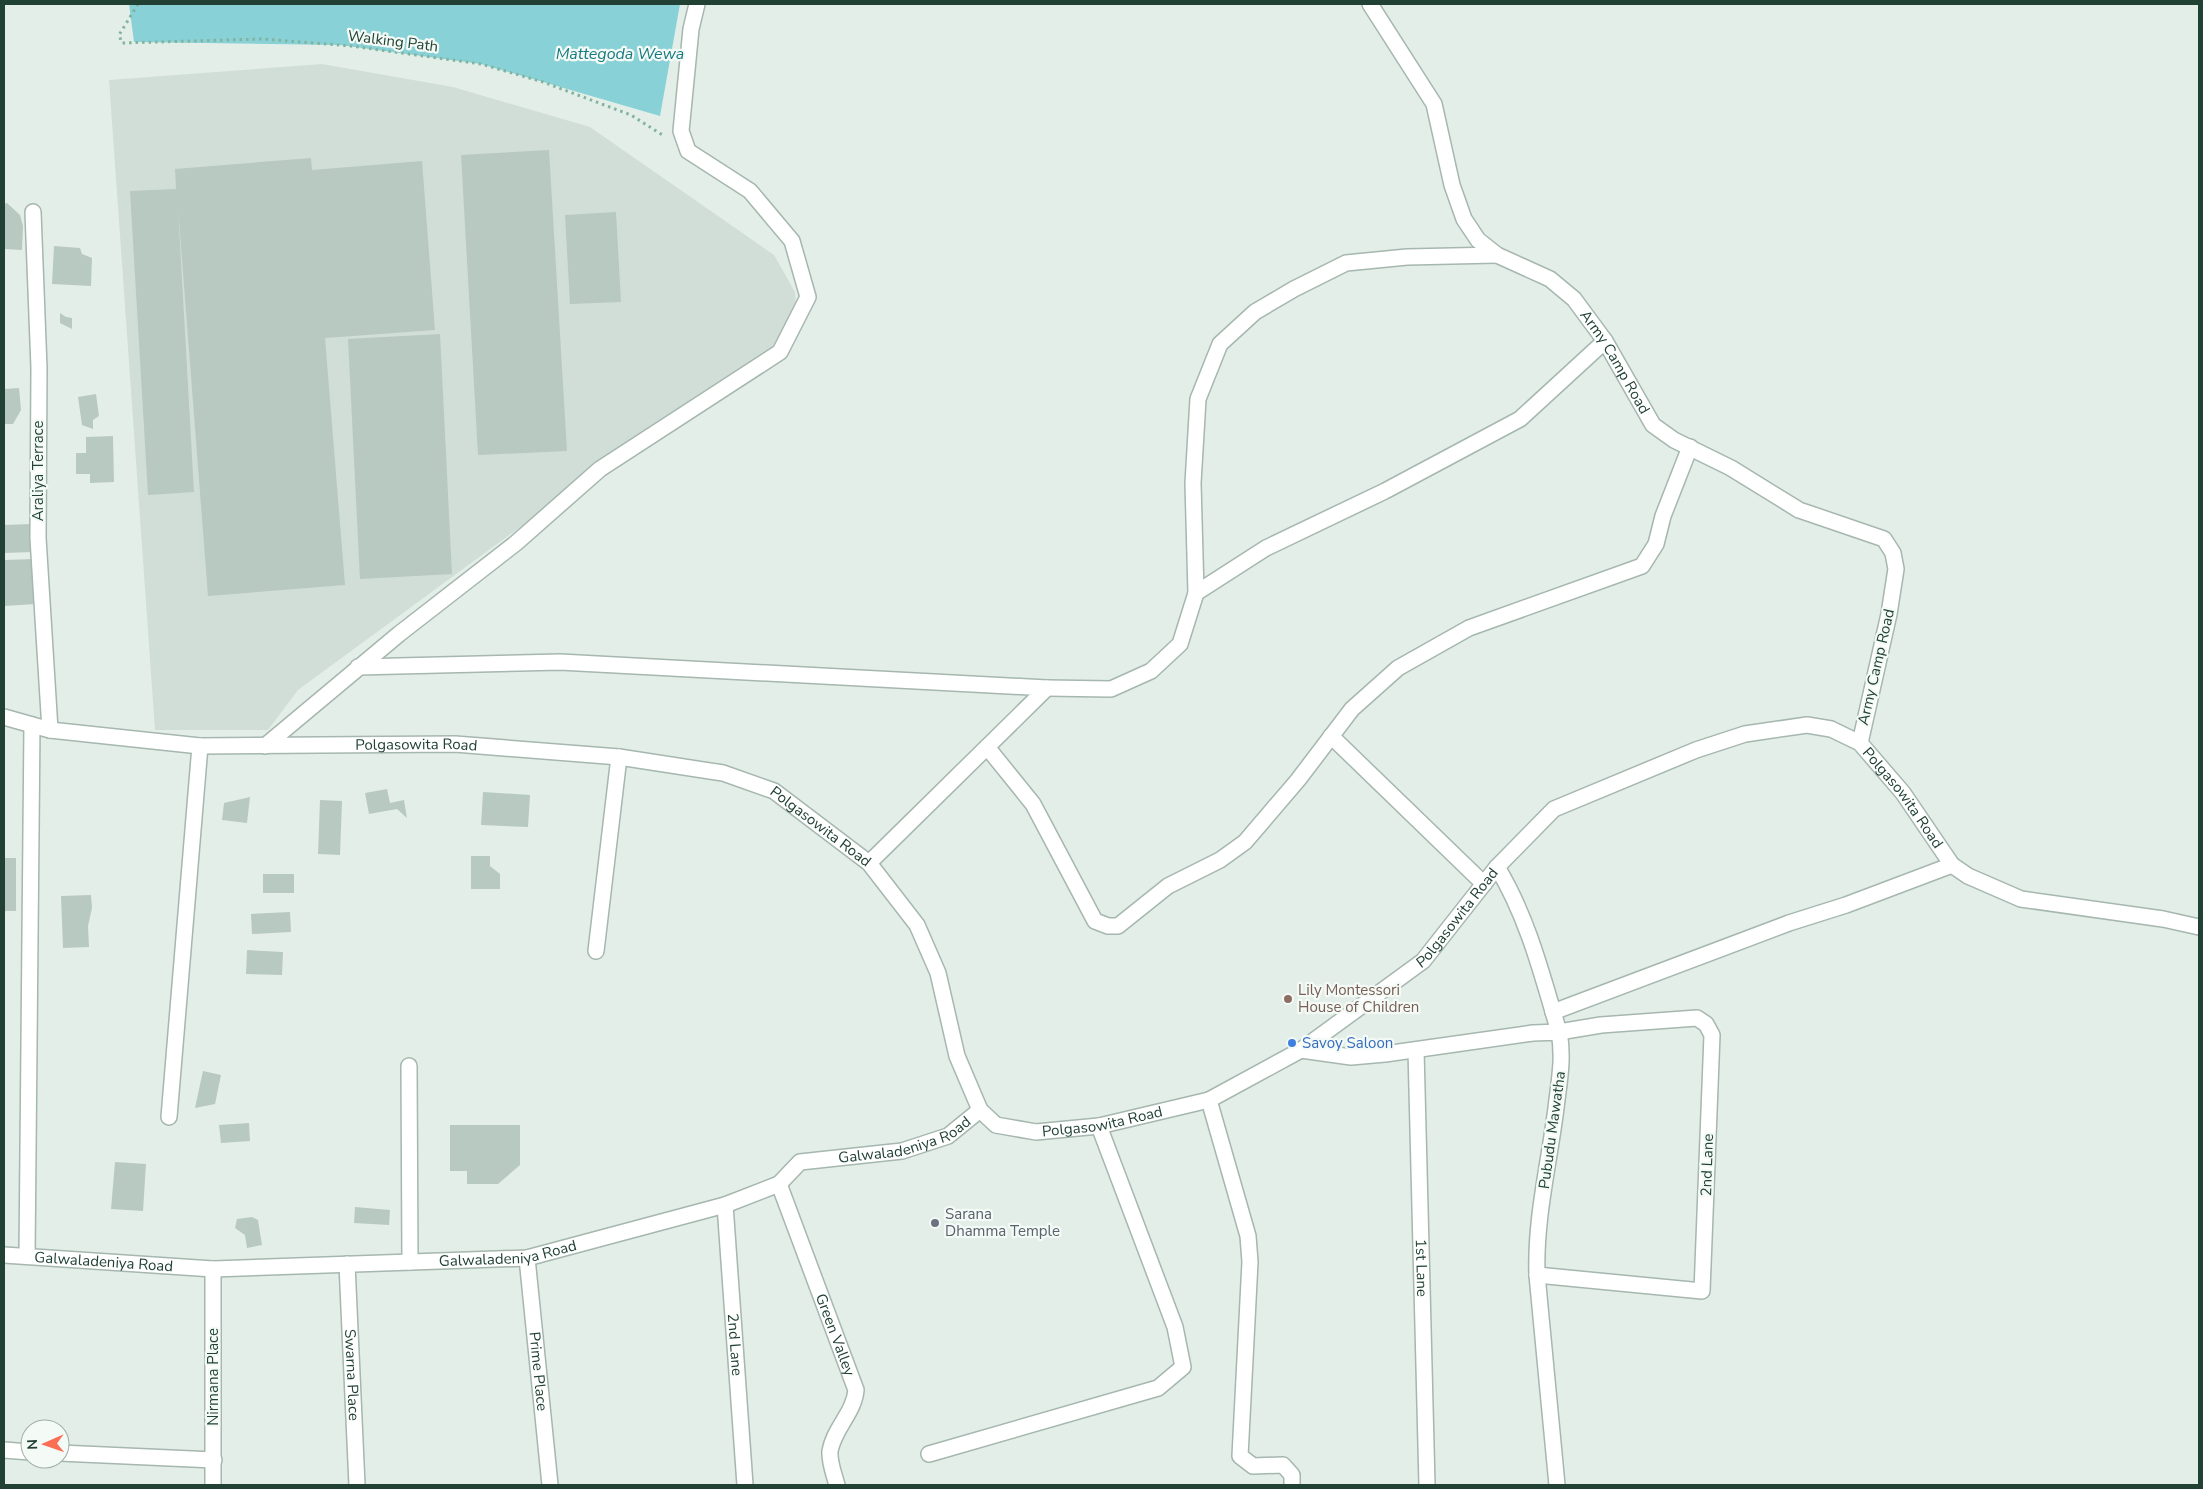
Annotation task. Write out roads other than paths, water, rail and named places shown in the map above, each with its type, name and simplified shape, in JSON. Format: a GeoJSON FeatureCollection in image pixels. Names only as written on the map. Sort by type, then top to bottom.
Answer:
{"type":"FeatureCollection","features":[{"type":"Feature","properties":{"kind":"street"},"geometry":{"type":"LineString","coordinates":[[265,746],[358,667],[516,543],[600,470],[780,352],[808,297],[792,241],[750,191],[688,151],[681,131],[691,29],[697,4]]}},
{"type":"Feature","properties":{"kind":"street","name":"Army Camp Road"},"geometry":{"type":"LineString","coordinates":[[1370,4],[1434,104],[1452,185],[1464,219],[1478,240],[1497,255],[1550,279],[1574,299],[1605,341],[1653,425],[1674,440],[1731,468],[1799,510],[1832,523],[1868,532],[1884,539],[1893,553],[1896,569],[1889,614],[1860,743]]}},
{"type":"Feature","properties":{"kind":"street","name":"Araliya Terrace"},"geometry":{"type":"LineString","coordinates":[[33,212],[39,368],[38,538],[50,730]]}},
{"type":"Feature","properties":{"kind":"street"},"geometry":{"type":"LineString","coordinates":[[358,667],[560,662],[1047,688],[1110,689],[1151,671],[1180,644],[1196,593],[1193,483],[1198,399],[1220,344],[1255,312],[1294,289],[1346,263],[1407,257],[1497,255]]}},
{"type":"Feature","properties":{"kind":"street"},"geometry":{"type":"LineString","coordinates":[[1196,593],[1266,548],[1385,491],[1520,419],[1605,341]]}},
{"type":"Feature","properties":{"kind":"street"},"geometry":{"type":"LineString","coordinates":[[987,747],[1034,804],[1095,921],[1108,926],[1118,926],[1168,886],[1220,860],[1245,842],[1298,780],[1352,709],[1398,668],[1469,628],[1642,566],[1656,544],[1663,516],[1690,447]]}},
{"type":"Feature","properties":{"kind":"street"},"geometry":{"type":"LineString","coordinates":[[869,862],[1047,688]]}},
{"type":"Feature","properties":{"kind":"street","name":"Polgasowita Road"},"geometry":{"type":"LineString","coordinates":[[4,716],[50,730],[200,746],[455,744],[619,757],[723,773],[774,791],[869,862],[917,925],[938,973],[957,1056],[980,1110],[996,1125],[1036,1132],[1099,1126],[1209,1100],[1301,1050],[1423,961],[1497,867],[1554,809],[1696,750],[1745,734],[1806,725],[1831,729],[1860,743],[1903,794],[1952,865],[1968,876],[2021,899],[2163,919],[2199,926]]}},
{"type":"Feature","properties":{"kind":"street"},"geometry":{"type":"LineString","coordinates":[[27,1256],[32,725]]}},
{"type":"Feature","properties":{"kind":"street"},"geometry":{"type":"LineString","coordinates":[[1331,736],[1484,884]]}},
{"type":"Feature","properties":{"kind":"street"},"geometry":{"type":"LineString","coordinates":[[169,1117],[200,746]]}},
{"type":"Feature","properties":{"kind":"street"},"geometry":{"type":"LineString","coordinates":[[596,951],[619,757]]}},
{"type":"Feature","properties":{"kind":"street"},"geometry":{"type":"LineString","coordinates":[[1553,1012],[1789,923],[1846,906],[1952,865]]}},
{"type":"Feature","properties":{"kind":"street","name":"Pubudu Mawatha"},"geometry":{"type":"LineString","coordinates":[[1497,867],[1513,894],[1528,928],[1559,1032],[1562,1068],[1538,1219],[1536,1275],[1557,1485]]}},
{"type":"Feature","properties":{"kind":"street","name":"2nd Lane"},"geometry":{"type":"LineString","coordinates":[[1536,1275],[1702,1291],[1712,1035],[1706,1024],[1697,1018],[1601,1025],[1559,1032]]}},
{"type":"Feature","properties":{"kind":"street"},"geometry":{"type":"LineString","coordinates":[[1301,1050],[1351,1057],[1416,1050],[1533,1033],[1559,1032]]}},
{"type":"Feature","properties":{"kind":"street","name":"1st Lane"},"geometry":{"type":"LineString","coordinates":[[1416,1050],[1427,1485]]}},
{"type":"Feature","properties":{"kind":"street"},"geometry":{"type":"LineString","coordinates":[[409,1066],[410,1262]]}},
{"type":"Feature","properties":{"kind":"street"},"geometry":{"type":"LineString","coordinates":[[1209,1100],[1248,1236],[1250,1262],[1240,1456],[1253,1466],[1283,1465],[1292,1475],[1292,1485]]}},
{"type":"Feature","properties":{"kind":"street","name":"Galwaladeniya Road"},"geometry":{"type":"LineString","coordinates":[[4,1255],[213,1269],[527,1258],[725,1205],[779,1184],[800,1162],[902,1151],[948,1136],[980,1110]]}},
{"type":"Feature","properties":{"kind":"street"},"geometry":{"type":"LineString","coordinates":[[930,1454],[1158,1388],[1183,1367],[1175,1327],[1099,1126]]}},
{"type":"Feature","properties":{"kind":"street","name":"Green Valley"},"geometry":{"type":"LineString","coordinates":[[779,1184],[856,1390],[855,1401],[833,1441],[830,1452],[830,1464],[837,1485]]}},
{"type":"Feature","properties":{"kind":"street","name":"2nd Lane"},"geometry":{"type":"LineString","coordinates":[[725,1205],[745,1485]]}},
{"type":"Feature","properties":{"kind":"street","name":"Prime Place"},"geometry":{"type":"LineString","coordinates":[[527,1258],[550,1485]]}},
{"type":"Feature","properties":{"kind":"street","name":"Swarna Place"},"geometry":{"type":"LineString","coordinates":[[347,1264],[357,1485]]}},
{"type":"Feature","properties":{"kind":"street","name":"Nirmana Place"},"geometry":{"type":"LineString","coordinates":[[213,1269],[214,1485]]}},
{"type":"Feature","properties":{"kind":"street"},"geometry":{"type":"LineString","coordinates":[[4,1450],[20,1451]]}},
{"type":"Feature","properties":{"kind":"street"},"geometry":{"type":"LineString","coordinates":[[70,1453],[214,1460]]}},
{"type":"Feature","properties":{"kind":"water","name":"Mattegoda Wewa"},"geometry":{"type":"Polygon","coordinates":[[[129,4],[680,4],[660,116],[481,64],[340,45],[134,42],[129,4]]]}},
{"type":"Feature","properties":{"kind":"place","name":"Lily Montessori House of Children"},"geometry":{"type":"Point","coordinates":[1288,999]}},
{"type":"Feature","properties":{"kind":"place","name":"Savoy Saloon"},"geometry":{"type":"Point","coordinates":[1292,1043]}},
{"type":"Feature","properties":{"kind":"place","name":"Sarana Dhamma Temple"},"geometry":{"type":"Point","coordinates":[935,1223]}}]}
